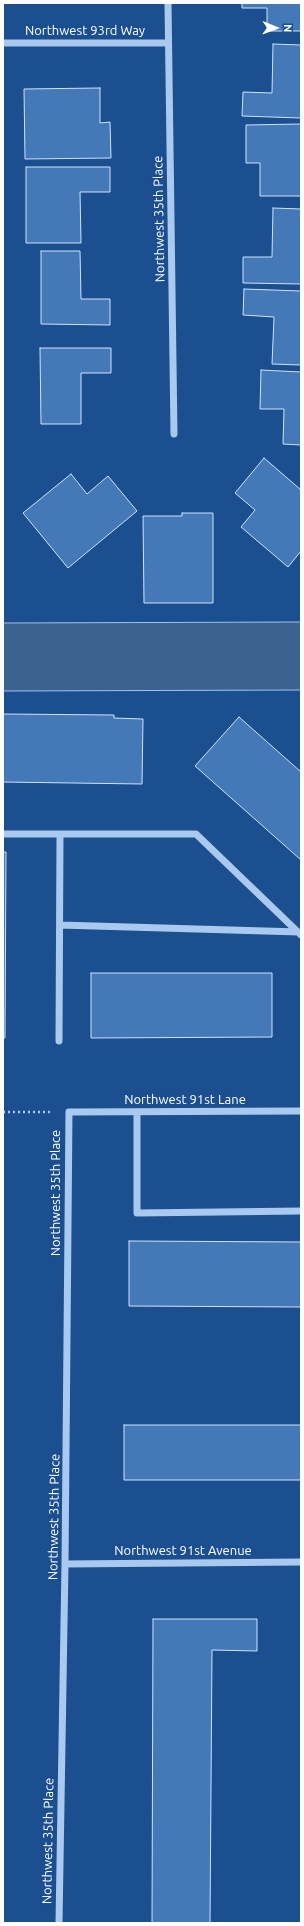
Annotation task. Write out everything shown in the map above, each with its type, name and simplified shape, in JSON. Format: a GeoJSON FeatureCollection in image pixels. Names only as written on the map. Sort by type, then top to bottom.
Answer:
{"type":"FeatureCollection","features":[{"type":"Feature","properties":{"kind":"street","name":"Northwest 35th Place"},"geometry":{"type":"LineString","coordinates":[[168,3],[174,434]]}},
{"type":"Feature","properties":{"kind":"street","name":"Northwest 93rd Way"},"geometry":{"type":"LineString","coordinates":[[3,42],[168,43]]}},
{"type":"Feature","properties":{"kind":"street"},"geometry":{"type":"LineString","coordinates":[[3,834],[196,834],[300,934]]}},
{"type":"Feature","properties":{"kind":"street"},"geometry":{"type":"LineString","coordinates":[[59,1041],[60,834]]}},
{"type":"Feature","properties":{"kind":"street"},"geometry":{"type":"LineString","coordinates":[[60,925],[300,934]]}},
{"type":"Feature","properties":{"kind":"street","name":"Northwest 35th Place"},"geometry":{"type":"LineString","coordinates":[[59,1923],[65,1564],[69,1112]]}},
{"type":"Feature","properties":{"kind":"street","name":"Northwest 91st Lane"},"geometry":{"type":"LineString","coordinates":[[69,1112],[301,1112]]}},
{"type":"Feature","properties":{"kind":"street"},"geometry":{"type":"LineString","coordinates":[[138,1112],[137,1213],[301,1211]]}},
{"type":"Feature","properties":{"kind":"street","name":"Northwest 91st Avenue"},"geometry":{"type":"LineString","coordinates":[[65,1564],[301,1562]]}},
{"type":"Feature","properties":{"kind":"path"},"geometry":{"type":"LineString","coordinates":[[3,1112],[69,1112]]}},
{"type":"Feature","properties":{"kind":"water"},"geometry":{"type":"Polygon","coordinates":[[[301,622],[301,690],[3,691],[3,623],[301,622]]]}},
{"type":"Feature","properties":{"kind":"building"},"geometry":{"type":"Polygon","coordinates":[[[242,3],[301,3],[301,31],[267,31],[267,8],[242,8],[242,3]]]}},
{"type":"Feature","properties":{"kind":"building"},"geometry":{"type":"Polygon","coordinates":[[[273,44],[301,45],[301,118],[242,116],[243,92],[272,93],[273,44]]]}},
{"type":"Feature","properties":{"kind":"building"},"geometry":{"type":"Polygon","coordinates":[[[100,88],[100,123],[110,122],[111,158],[25,159],[24,89],[100,88]]]}},
{"type":"Feature","properties":{"kind":"building"},"geometry":{"type":"Polygon","coordinates":[[[301,124],[301,196],[260,196],[260,163],[246,163],[246,125],[301,124]]]}},
{"type":"Feature","properties":{"kind":"building"},"geometry":{"type":"Polygon","coordinates":[[[26,167],[110,167],[110,192],[80,192],[81,243],[26,243],[26,167]]]}},
{"type":"Feature","properties":{"kind":"building"},"geometry":{"type":"Polygon","coordinates":[[[273,208],[301,209],[301,284],[243,283],[243,257],[272,257],[273,208]]]}},
{"type":"Feature","properties":{"kind":"building"},"geometry":{"type":"Polygon","coordinates":[[[41,251],[80,251],[81,299],[110,299],[110,325],[41,324],[41,251]]]}},
{"type":"Feature","properties":{"kind":"building"},"geometry":{"type":"Polygon","coordinates":[[[244,289],[301,291],[301,365],[272,364],[274,317],[243,315],[244,289]]]}},
{"type":"Feature","properties":{"kind":"building"},"geometry":{"type":"Polygon","coordinates":[[[40,348],[111,348],[111,373],[81,373],[81,424],[41,424],[40,348]]]}},
{"type":"Feature","properties":{"kind":"building"},"geometry":{"type":"Polygon","coordinates":[[[261,370],[301,372],[301,445],[283,444],[284,409],[260,409],[261,370]]]}},
{"type":"Feature","properties":{"kind":"building"},"geometry":{"type":"Polygon","coordinates":[[[264,458],[301,490],[301,551],[288,567],[241,527],[255,510],[235,493],[264,458]]]}},
{"type":"Feature","properties":{"kind":"building"},"geometry":{"type":"Polygon","coordinates":[[[71,474],[87,494],[108,476],[137,511],[68,568],[23,513],[71,474]]]}},
{"type":"Feature","properties":{"kind":"building"},"geometry":{"type":"Polygon","coordinates":[[[182,513],[213,513],[213,603],[144,603],[143,516],[182,516],[182,513]]]}},
{"type":"Feature","properties":{"kind":"building"},"geometry":{"type":"Polygon","coordinates":[[[3,714],[114,715],[114,718],[143,719],[142,784],[3,782],[3,714]]]}},
{"type":"Feature","properties":{"kind":"building"},"geometry":{"type":"Polygon","coordinates":[[[239,717],[301,772],[301,860],[195,766],[239,717]]]}},
{"type":"Feature","properties":{"kind":"building"},"geometry":{"type":"Polygon","coordinates":[[[3,852],[6,852],[5,1038],[3,1038],[3,852]]]}},
{"type":"Feature","properties":{"kind":"building"},"geometry":{"type":"Polygon","coordinates":[[[91,973],[272,973],[272,1037],[91,1038],[91,973]]]}},
{"type":"Feature","properties":{"kind":"building"},"geometry":{"type":"Polygon","coordinates":[[[129,1241],[301,1242],[301,1307],[129,1306],[129,1241]]]}},
{"type":"Feature","properties":{"kind":"building"},"geometry":{"type":"Polygon","coordinates":[[[124,1425],[301,1425],[301,1480],[124,1480],[124,1425]]]}},
{"type":"Feature","properties":{"kind":"building"},"geometry":{"type":"Polygon","coordinates":[[[153,1619],[257,1619],[257,1651],[212,1650],[210,1923],[152,1923],[153,1619]]]}}]}
